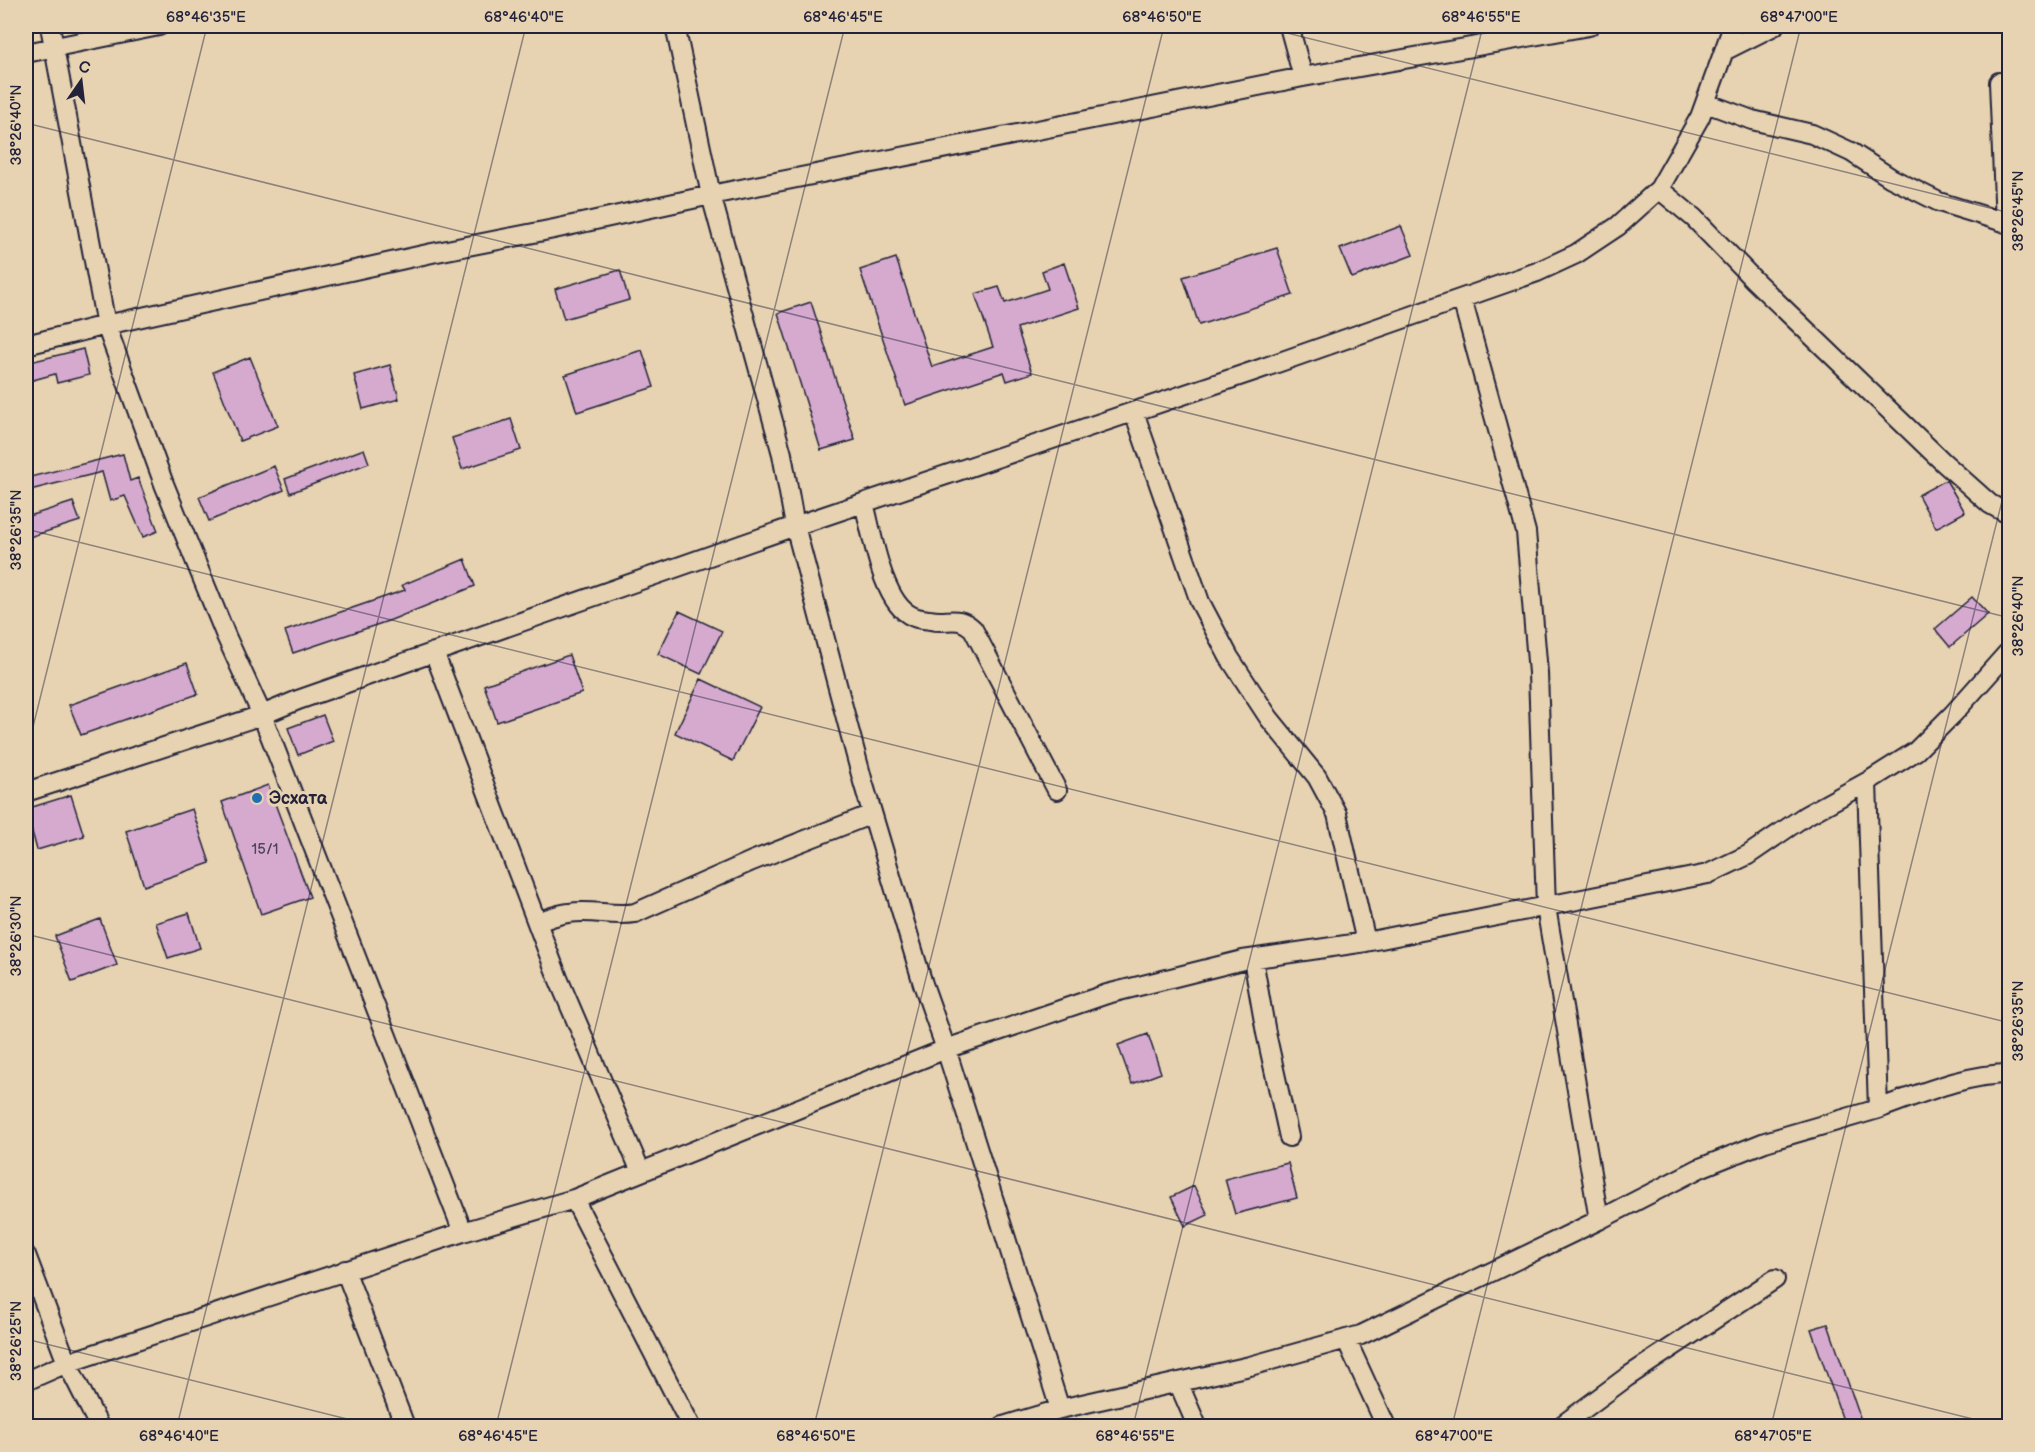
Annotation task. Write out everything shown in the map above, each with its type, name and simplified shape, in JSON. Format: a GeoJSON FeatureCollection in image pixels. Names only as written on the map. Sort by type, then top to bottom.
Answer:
{"type":"FeatureCollection","features":[{"type":"Feature","properties":{"kind":"street"},"geometry":{"type":"LineString","coordinates":[[50,26],[106,325],[164,484],[226,636],[262,715],[462,1232]]}},
{"type":"Feature","properties":{"kind":"street"},"geometry":{"type":"LineString","coordinates":[[26,53],[159,26]]}},
{"type":"Feature","properties":{"kind":"street"},"geometry":{"type":"LineString","coordinates":[[675,26],[711,195],[782,454],[795,526],[872,814],[923,984],[946,1049],[1060,1409]]}},
{"type":"Feature","properties":{"kind":"street"},"geometry":{"type":"LineString","coordinates":[[1289,26],[1303,77]]}},
{"type":"Feature","properties":{"kind":"street"},"geometry":{"type":"LineString","coordinates":[[26,345],[106,325],[432,253],[554,230],[711,195],[1303,77],[1589,26]]}},
{"type":"Feature","properties":{"kind":"street"},"geometry":{"type":"LineString","coordinates":[[26,792],[262,715],[298,700],[795,526],[1134,412],[1537,272],[1576,254],[1618,226],[1659,189],[1706,103],[1733,26]]}},
{"type":"Feature","properties":{"kind":"street"},"geometry":{"type":"LineString","coordinates":[[1724,51],[1774,26]]}},
{"type":"Feature","properties":{"kind":"street"},"geometry":{"type":"LineString","coordinates":[[1706,103],[1752,120],[1812,134],[1851,152],[1891,178],[1939,202],[2007,224],[1999,82]]}},
{"type":"Feature","properties":{"kind":"street"},"geometry":{"type":"LineString","coordinates":[[1659,189],[1694,218],[1943,462],[1990,504],[2010,515]]}},
{"type":"Feature","properties":{"kind":"street"},"geometry":{"type":"LineString","coordinates":[[1462,299],[1526,532],[1538,673],[1546,907],[1599,1220]]}},
{"type":"Feature","properties":{"kind":"street"},"geometry":{"type":"LineString","coordinates":[[1134,412],[1200,602],[1229,657],[1269,718],[1317,777],[1337,814],[1366,942]]}},
{"type":"Feature","properties":{"kind":"street"},"geometry":{"type":"LineString","coordinates":[[864,503],[880,566],[893,598],[912,616],[933,621],[954,619],[966,622],[973,628],[1057,790]]}},
{"type":"Feature","properties":{"kind":"street"},"geometry":{"type":"LineString","coordinates":[[26,1381],[67,1363],[345,1270],[574,1199],[946,1049],[1107,994],[1253,959],[1366,942],[1708,874],[1748,855],[1805,816],[1867,782],[1916,751],[1953,714],[2010,650]]}},
{"type":"Feature","properties":{"kind":"street"},"geometry":{"type":"LineString","coordinates":[[434,652],[558,978],[641,1172]]}},
{"type":"Feature","properties":{"kind":"street"},"geometry":{"type":"LineString","coordinates":[[1867,782],[1878,1109]]}},
{"type":"Feature","properties":{"kind":"street"},"geometry":{"type":"LineString","coordinates":[[537,922],[569,913],[593,912],[619,916],[635,913],[752,861],[872,814]]}},
{"type":"Feature","properties":{"kind":"street"},"geometry":{"type":"LineString","coordinates":[[1253,959],[1266,1033],[1289,1137]]}},
{"type":"Feature","properties":{"kind":"street"},"geometry":{"type":"LineString","coordinates":[[1005,1426],[1060,1409],[1250,1366],[1361,1335],[1599,1220],[1700,1168],[1765,1142],[1878,1109],[1922,1093],[1987,1074],[2010,1074]]}},
{"type":"Feature","properties":{"kind":"street"},"geometry":{"type":"LineString","coordinates":[[574,1199],[691,1426]]}},
{"type":"Feature","properties":{"kind":"street"},"geometry":{"type":"LineString","coordinates":[[26,1255],[67,1363],[99,1426]]}},
{"type":"Feature","properties":{"kind":"street"},"geometry":{"type":"LineString","coordinates":[[345,1270],[405,1426]]}},
{"type":"Feature","properties":{"kind":"street"},"geometry":{"type":"LineString","coordinates":[[1561,1426],[1627,1377],[1775,1279]]}},
{"type":"Feature","properties":{"kind":"street"},"geometry":{"type":"LineString","coordinates":[[1346,1339],[1386,1426]]}},
{"type":"Feature","properties":{"kind":"street"},"geometry":{"type":"LineString","coordinates":[[1178,1382],[1197,1426]]}},
{"type":"Feature","properties":{"kind":"building"},"geometry":{"type":"Polygon","coordinates":[[[1401,226],[1413,255],[1352,278],[1340,249],[1401,226]]]}},
{"type":"Feature","properties":{"kind":"building"},"geometry":{"type":"Polygon","coordinates":[[[1277,248],[1293,295],[1199,325],[1183,277],[1277,248]]]}},
{"type":"Feature","properties":{"kind":"building"},"geometry":{"type":"Polygon","coordinates":[[[896,258],[932,367],[993,347],[975,294],[999,287],[1005,303],[1048,289],[1042,271],[1064,263],[1079,308],[1017,328],[1032,373],[1007,381],[1004,372],[905,405],[860,270],[896,258]]]}},
{"type":"Feature","properties":{"kind":"building"},"geometry":{"type":"Polygon","coordinates":[[[620,270],[629,300],[564,319],[555,289],[620,270]]]}},
{"type":"Feature","properties":{"kind":"building"},"geometry":{"type":"Polygon","coordinates":[[[811,302],[855,440],[821,450],[778,313],[811,302]]]}},
{"type":"Feature","properties":{"kind":"building"},"geometry":{"type":"Polygon","coordinates":[[[83,349],[89,375],[57,383],[55,374],[26,382],[26,363],[83,349]]]}},
{"type":"Feature","properties":{"kind":"building"},"geometry":{"type":"Polygon","coordinates":[[[642,350],[654,387],[577,412],[565,375],[642,350]]]}},
{"type":"Feature","properties":{"kind":"building"},"geometry":{"type":"Polygon","coordinates":[[[250,357],[278,426],[240,441],[213,372],[250,357]]]}},
{"type":"Feature","properties":{"kind":"building"},"geometry":{"type":"Polygon","coordinates":[[[390,365],[399,399],[363,409],[354,375],[390,365]]]}},
{"type":"Feature","properties":{"kind":"building"},"geometry":{"type":"Polygon","coordinates":[[[511,419],[521,450],[462,469],[452,438],[511,419]]]}},
{"type":"Feature","properties":{"kind":"building"},"geometry":{"type":"Polygon","coordinates":[[[364,449],[369,463],[290,493],[285,479],[364,449]]]}},
{"type":"Feature","properties":{"kind":"building"},"geometry":{"type":"Polygon","coordinates":[[[123,454],[130,481],[138,478],[158,531],[143,537],[125,496],[110,501],[102,472],[26,491],[26,478],[123,454]]]}},
{"type":"Feature","properties":{"kind":"building"},"geometry":{"type":"Polygon","coordinates":[[[274,466],[284,490],[209,521],[199,497],[274,466]]]}},
{"type":"Feature","properties":{"kind":"building"},"geometry":{"type":"Polygon","coordinates":[[[1946,480],[1965,512],[1936,528],[1918,495],[1946,480]]]}},
{"type":"Feature","properties":{"kind":"building"},"geometry":{"type":"Polygon","coordinates":[[[73,502],[80,521],[26,538],[26,517],[73,502]]]}},
{"type":"Feature","properties":{"kind":"building"},"geometry":{"type":"Polygon","coordinates":[[[465,559],[475,586],[391,620],[293,653],[285,631],[405,590],[402,585],[465,559]]]}},
{"type":"Feature","properties":{"kind":"building"},"geometry":{"type":"Polygon","coordinates":[[[1972,597],[1988,614],[1950,647],[1935,629],[1972,597]]]}},
{"type":"Feature","properties":{"kind":"building"},"geometry":{"type":"Polygon","coordinates":[[[679,611],[722,631],[701,674],[658,654],[679,611]]]}},
{"type":"Feature","properties":{"kind":"building"},"geometry":{"type":"Polygon","coordinates":[[[569,655],[582,693],[497,722],[484,685],[569,655]]]}},
{"type":"Feature","properties":{"kind":"building"},"geometry":{"type":"Polygon","coordinates":[[[187,663],[198,694],[81,735],[69,705],[187,663]]]}},
{"type":"Feature","properties":{"kind":"building"},"geometry":{"type":"Polygon","coordinates":[[[701,679],[760,707],[733,761],[675,733],[701,679]]]}},
{"type":"Feature","properties":{"kind":"building"},"geometry":{"type":"Polygon","coordinates":[[[323,715],[333,741],[298,755],[288,728],[323,715]]]}},
{"type":"Feature","properties":{"kind":"building"},"geometry":{"type":"Polygon","coordinates":[[[268,785],[310,897],[261,914],[222,802],[268,785]]]}},
{"type":"Feature","properties":{"kind":"building"},"geometry":{"type":"Polygon","coordinates":[[[71,795],[84,836],[37,850],[26,809],[71,795]]]}},
{"type":"Feature","properties":{"kind":"building"},"geometry":{"type":"Polygon","coordinates":[[[192,809],[210,863],[144,886],[126,831],[192,809]]]}},
{"type":"Feature","properties":{"kind":"building"},"geometry":{"type":"Polygon","coordinates":[[[189,913],[200,948],[168,958],[156,923],[189,913]]]}},
{"type":"Feature","properties":{"kind":"building"},"geometry":{"type":"Polygon","coordinates":[[[100,919],[117,965],[72,982],[55,936],[100,919]]]}},
{"type":"Feature","properties":{"kind":"building"},"geometry":{"type":"Polygon","coordinates":[[[1148,1034],[1161,1073],[1132,1084],[1118,1045],[1148,1034]]]}},
{"type":"Feature","properties":{"kind":"building"},"geometry":{"type":"Polygon","coordinates":[[[1288,1163],[1297,1198],[1235,1214],[1225,1179],[1288,1163]]]}},
{"type":"Feature","properties":{"kind":"building"},"geometry":{"type":"Polygon","coordinates":[[[1194,1186],[1208,1215],[1185,1226],[1171,1197],[1194,1186]]]}},
{"type":"Feature","properties":{"kind":"building"},"geometry":{"type":"Polygon","coordinates":[[[1828,1324],[1863,1426],[1845,1426],[1811,1329],[1828,1324]]]}},
{"type":"Feature","properties":{"kind":"place","name":"Эсхата"},"geometry":{"type":"Point","coordinates":[257,798]}}]}
